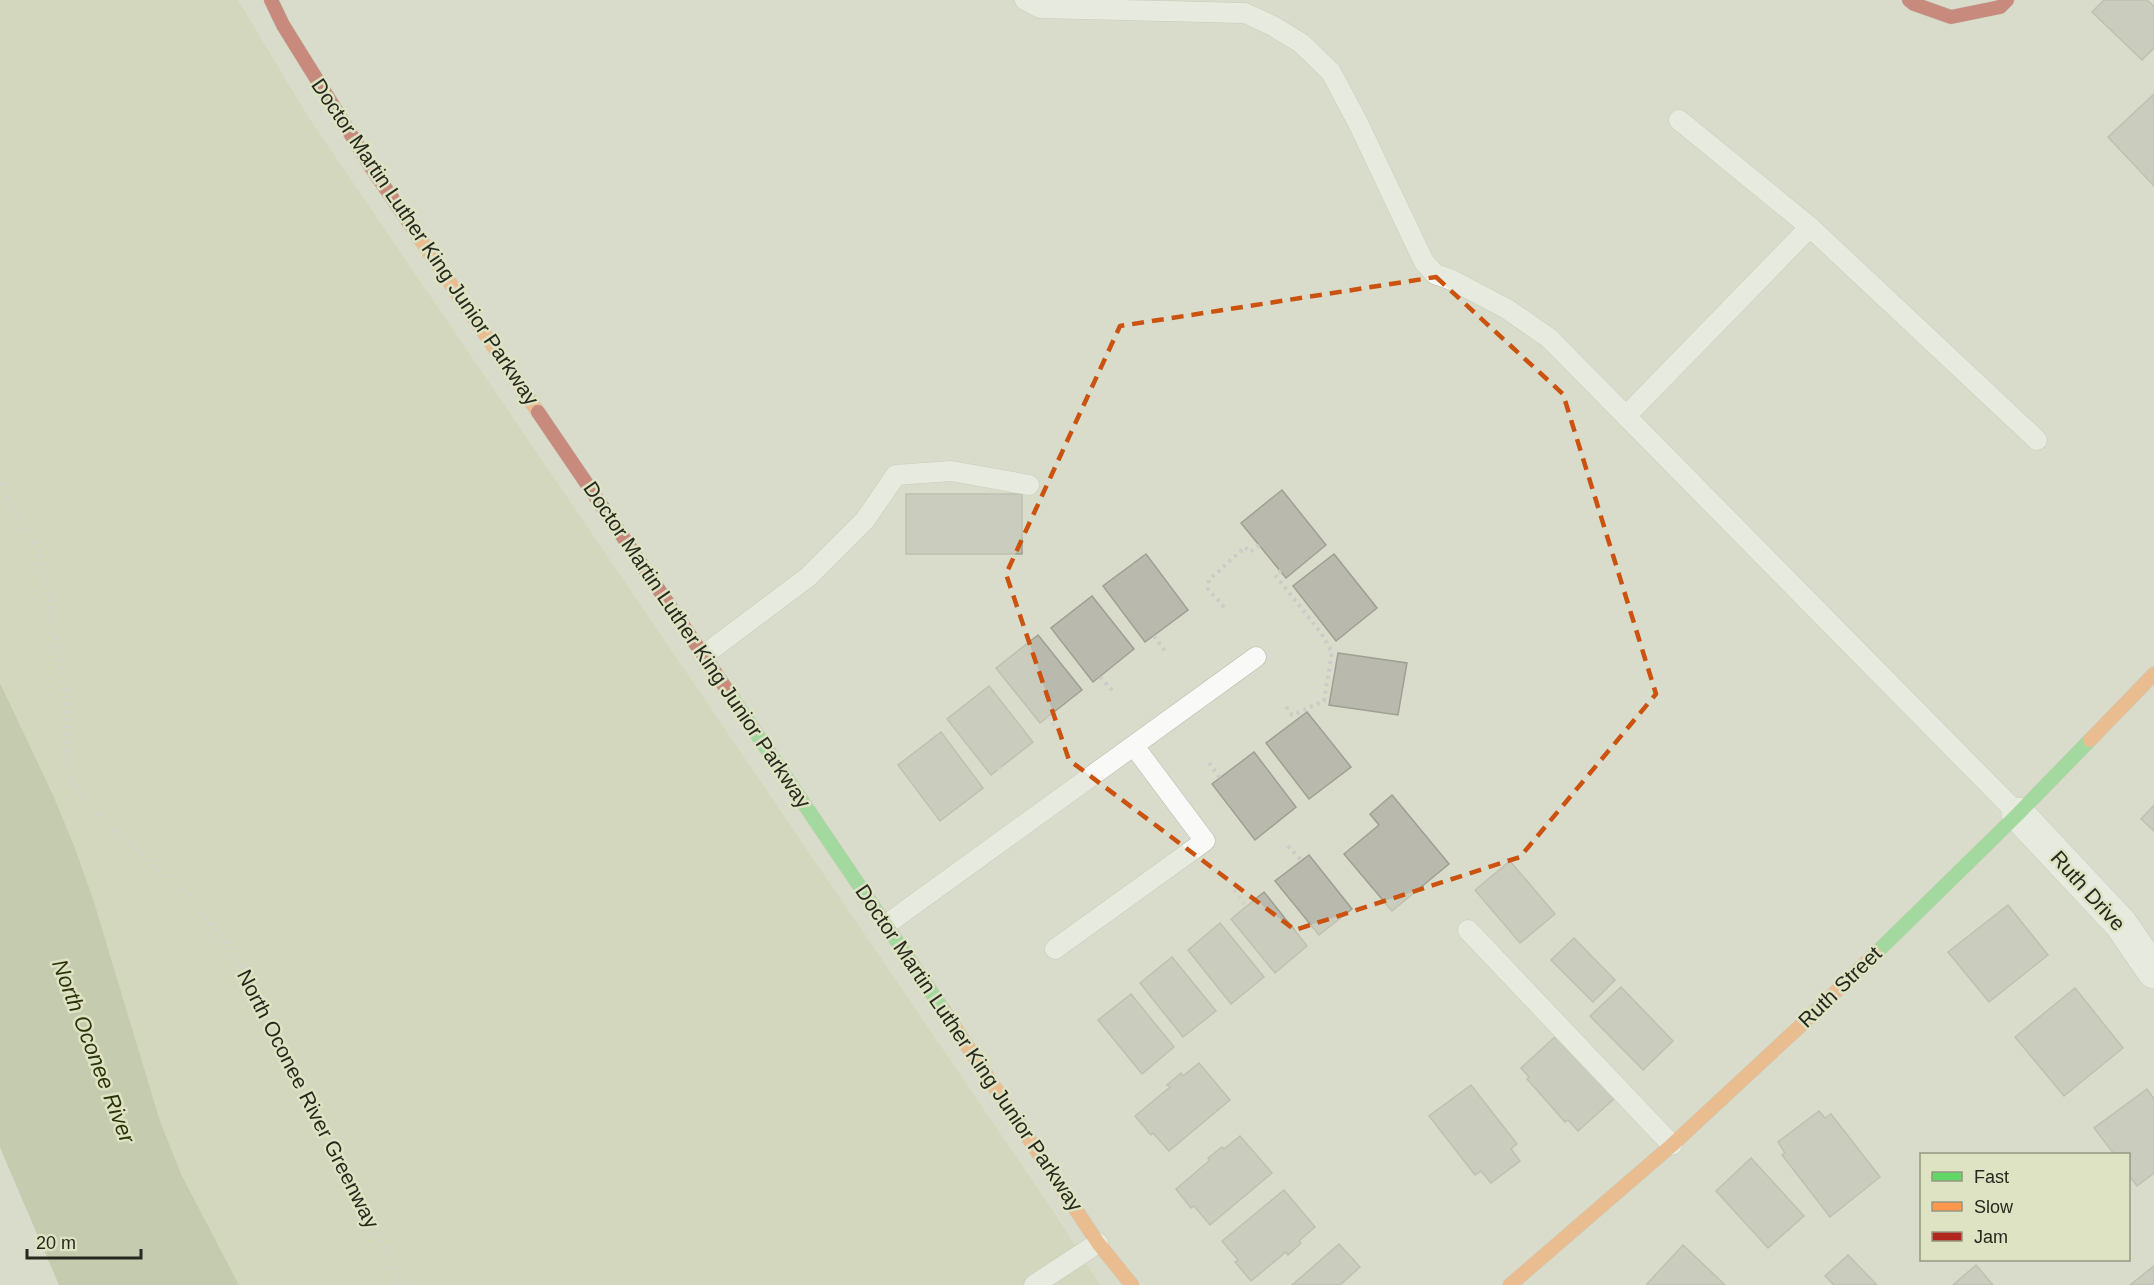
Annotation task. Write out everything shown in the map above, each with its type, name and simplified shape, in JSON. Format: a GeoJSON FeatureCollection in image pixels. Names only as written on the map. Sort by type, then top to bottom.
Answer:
{"type":"FeatureCollection","features":[{"type":"Feature","properties":{"kind":"main road","name":"Doctor Martin Luther King Junior Parkway"},"geometry":{"type":"LineString","coordinates":[[271,0],[283,25],[373,170],[887,924],[1098,1243],[1132,1285]]}},
{"type":"Feature","properties":{"kind":"main road"},"geometry":{"type":"LineString","coordinates":[[1912,2],[1951,17],[2000,7],[2007,0]]}},
{"type":"Feature","properties":{"kind":"main road","name":"Ruth Street"},"geometry":{"type":"LineString","coordinates":[[1510,1285],[1672,1145],[1798,1028],[2018,814],[2154,674]]}},
{"type":"Feature","properties":{"kind":"street","name":"Ruth Drive"},"geometry":{"type":"LineString","coordinates":[[2018,814],[2121,924],[2154,972]]}},
{"type":"Feature","properties":{"kind":"lane"},"geometry":{"type":"LineString","coordinates":[[1025,0],[1040,8],[1245,13],[1301,43],[1331,72],[1359,125],[1424,262],[1435,274],[1452,280],[1507,309],[1549,338],[2018,814]]}},
{"type":"Feature","properties":{"kind":"lane"},"geometry":{"type":"LineString","coordinates":[[1679,120],[1810,227],[2037,440]]}},
{"type":"Feature","properties":{"kind":"lane"},"geometry":{"type":"LineString","coordinates":[[1626,416],[1810,227]]}},
{"type":"Feature","properties":{"kind":"lane"},"geometry":{"type":"LineString","coordinates":[[704,655],[808,576],[865,520],[896,475],[951,471],[1029,485]]}},
{"type":"Feature","properties":{"kind":"lane"},"geometry":{"type":"LineString","coordinates":[[887,924],[1256,657]]}},
{"type":"Feature","properties":{"kind":"lane"},"geometry":{"type":"LineString","coordinates":[[1054,949],[1205,841],[1134,746]]}},
{"type":"Feature","properties":{"kind":"lane"},"geometry":{"type":"LineString","coordinates":[[1468,930],[1672,1145]]}},
{"type":"Feature","properties":{"kind":"lane"},"geometry":{"type":"LineString","coordinates":[[1034,1285],[1098,1243]]}},
{"type":"Feature","properties":{"kind":"path","name":"North Oconee River Greenway"},"geometry":{"type":"LineString","coordinates":[[0,483],[40,556],[63,672],[67,764],[74,784],[86,803],[99,817],[188,896],[226,944],[259,994],[359,1193],[400,1285]]}},
{"type":"Feature","properties":{"kind":"path"},"geometry":{"type":"LineString","coordinates":[[1224,607],[1208,589],[1209,580],[1245,547],[1250,552],[1260,545]]}},
{"type":"Feature","properties":{"kind":"path"},"geometry":{"type":"LineString","coordinates":[[1281,572],[1275,575],[1321,633],[1332,652],[1324,701],[1292,715],[1285,705]]}},
{"type":"Feature","properties":{"kind":"path"},"geometry":{"type":"LineString","coordinates":[[1154,636],[1165,651]]}},
{"type":"Feature","properties":{"kind":"path"},"geometry":{"type":"LineString","coordinates":[[1100,677],[1113,691]]}},
{"type":"Feature","properties":{"kind":"path"},"geometry":{"type":"LineString","coordinates":[[1048,717],[1059,732]]}},
{"type":"Feature","properties":{"kind":"path"},"geometry":{"type":"LineString","coordinates":[[1209,763],[1220,778]]}},
{"type":"Feature","properties":{"kind":"path"},"geometry":{"type":"LineString","coordinates":[[999,768],[1003,774]]}},
{"type":"Feature","properties":{"kind":"path"},"geometry":{"type":"LineString","coordinates":[[1288,846],[1301,860]]}},
{"type":"Feature","properties":{"kind":"path"},"geometry":{"type":"LineString","coordinates":[[1234,890],[1246,907]]}},
{"type":"Feature","properties":{"kind":"highlighted area"},"geometry":{"type":"Polygon","coordinates":[[[1436,277],[1563,394],[1656,694],[1520,857],[1295,930],[1069,760],[1006,574],[1120,326],[1436,277]]]}},
{"type":"Feature","properties":{"kind":"shaded area"},"geometry":{"type":"Polygon","coordinates":[[[0,0],[238,0],[307,115],[1051,1208],[1100,1285],[239,1285],[181,1174],[160,1121],[94,902],[75,848],[53,795],[0,683],[0,0]]]}},
{"type":"Feature","properties":{"kind":"water","name":"North Oconee River"},"geometry":{"type":"Polygon","coordinates":[[[0,683],[53,795],[75,848],[94,902],[160,1121],[181,1174],[239,1285],[59,1285],[0,1147],[0,683]]]}},
{"type":"Feature","properties":{"kind":"building"},"geometry":{"type":"Polygon","coordinates":[[[2104,0],[2147,0],[2154,6],[2154,48],[2142,60],[2092,12],[2104,0]]]}},
{"type":"Feature","properties":{"kind":"building"},"geometry":{"type":"Polygon","coordinates":[[[2154,94],[2154,186],[2108,137],[2154,94]]]}},
{"type":"Feature","properties":{"kind":"building"},"geometry":{"type":"Polygon","coordinates":[[[1282,490],[1326,545],[1286,578],[1241,523],[1282,490]]]}},
{"type":"Feature","properties":{"kind":"building"},"geometry":{"type":"Polygon","coordinates":[[[906,494],[1022,494],[1022,554],[906,554],[906,494]]]}},
{"type":"Feature","properties":{"kind":"building"},"geometry":{"type":"Polygon","coordinates":[[[1146,554],[1188,610],[1145,642],[1103,586],[1146,554]]]}},
{"type":"Feature","properties":{"kind":"building"},"geometry":{"type":"Polygon","coordinates":[[[1334,554],[1377,608],[1336,641],[1293,586],[1334,554]]]}},
{"type":"Feature","properties":{"kind":"building"},"geometry":{"type":"Polygon","coordinates":[[[1092,596],[1134,649],[1093,682],[1051,628],[1092,596]]]}},
{"type":"Feature","properties":{"kind":"building"},"geometry":{"type":"Polygon","coordinates":[[[1038,635],[1082,690],[1040,723],[996,668],[1038,635]]]}},
{"type":"Feature","properties":{"kind":"building"},"geometry":{"type":"Polygon","coordinates":[[[1338,653],[1407,663],[1398,715],[1329,705],[1338,653]]]}},
{"type":"Feature","properties":{"kind":"building"},"geometry":{"type":"Polygon","coordinates":[[[989,686],[1033,742],[991,775],[947,719],[989,686]]]}},
{"type":"Feature","properties":{"kind":"building"},"geometry":{"type":"Polygon","coordinates":[[[1307,712],[1351,767],[1309,799],[1266,743],[1307,712]]]}},
{"type":"Feature","properties":{"kind":"building"},"geometry":{"type":"Polygon","coordinates":[[[941,732],[983,788],[940,821],[898,765],[941,732]]]}},
{"type":"Feature","properties":{"kind":"building"},"geometry":{"type":"Polygon","coordinates":[[[1254,752],[1296,807],[1255,840],[1212,784],[1254,752]]]}},
{"type":"Feature","properties":{"kind":"building"},"geometry":{"type":"Polygon","coordinates":[[[1392,795],[1449,864],[1392,911],[1344,854],[1379,825],[1370,814],[1392,795]]]}},
{"type":"Feature","properties":{"kind":"building"},"geometry":{"type":"Polygon","coordinates":[[[2154,805],[2154,831],[2141,819],[2154,805]]]}},
{"type":"Feature","properties":{"kind":"building"},"geometry":{"type":"Polygon","coordinates":[[[1309,855],[1352,909],[1319,935],[1275,881],[1309,855]]]}},
{"type":"Feature","properties":{"kind":"building"},"geometry":{"type":"Polygon","coordinates":[[[1510,861],[1555,914],[1520,943],[1475,890],[1510,861]]]}},
{"type":"Feature","properties":{"kind":"building"},"geometry":{"type":"Polygon","coordinates":[[[1264,892],[1307,946],[1275,973],[1231,919],[1264,892]]]}},
{"type":"Feature","properties":{"kind":"building"},"geometry":{"type":"Polygon","coordinates":[[[2008,905],[2048,955],[1989,1002],[1948,952],[2008,905]]]}},
{"type":"Feature","properties":{"kind":"building"},"geometry":{"type":"Polygon","coordinates":[[[1220,923],[1264,977],[1231,1004],[1188,950],[1220,923]]]}},
{"type":"Feature","properties":{"kind":"building"},"geometry":{"type":"Polygon","coordinates":[[[1574,938],[1615,980],[1593,1002],[1551,960],[1574,938]]]}},
{"type":"Feature","properties":{"kind":"building"},"geometry":{"type":"Polygon","coordinates":[[[1172,957],[1216,1011],[1183,1037],[1140,983],[1172,957]]]}},
{"type":"Feature","properties":{"kind":"building"},"geometry":{"type":"Polygon","coordinates":[[[1621,987],[1673,1041],[1643,1070],[1590,1016],[1621,987]]]}},
{"type":"Feature","properties":{"kind":"building"},"geometry":{"type":"Polygon","coordinates":[[[2075,988],[2123,1048],[2064,1096],[2015,1037],[2075,988]]]}},
{"type":"Feature","properties":{"kind":"building"},"geometry":{"type":"Polygon","coordinates":[[[1131,994],[1174,1047],[1142,1074],[1098,1020],[1131,994]]]}},
{"type":"Feature","properties":{"kind":"building"},"geometry":{"type":"Polygon","coordinates":[[[1557,1035],[1615,1098],[1578,1131],[1568,1120],[1565,1122],[1527,1079],[1529,1077],[1521,1068],[1557,1035]]]}},
{"type":"Feature","properties":{"kind":"building"},"geometry":{"type":"Polygon","coordinates":[[[1199,1063],[1230,1100],[1169,1151],[1135,1116],[1170,1087],[1167,1085],[1181,1073],[1183,1076],[1199,1063]]]}},
{"type":"Feature","properties":{"kind":"building"},"geometry":{"type":"Polygon","coordinates":[[[1471,1085],[1517,1144],[1511,1149],[1520,1161],[1491,1183],[1481,1171],[1475,1175],[1429,1116],[1471,1085]]]}},
{"type":"Feature","properties":{"kind":"building"},"geometry":{"type":"Polygon","coordinates":[[[2147,1089],[2154,1099],[2154,1173],[2137,1186],[2130,1177],[2130,1153],[2113,1153],[2094,1128],[2147,1089]]]}},
{"type":"Feature","properties":{"kind":"building"},"geometry":{"type":"Polygon","coordinates":[[[1819,1111],[1825,1118],[1831,1114],[1880,1177],[1830,1217],[1782,1155],[1785,1153],[1778,1142],[1819,1111]]]}},
{"type":"Feature","properties":{"kind":"building"},"geometry":{"type":"Polygon","coordinates":[[[1240,1136],[1272,1173],[1210,1225],[1194,1206],[1191,1208],[1176,1189],[1210,1160],[1208,1158],[1240,1136]]]}},
{"type":"Feature","properties":{"kind":"building"},"geometry":{"type":"Polygon","coordinates":[[[1751,1158],[1804,1216],[1768,1248],[1716,1191],[1751,1158]]]}},
{"type":"Feature","properties":{"kind":"building"},"geometry":{"type":"Polygon","coordinates":[[[1284,1190],[1315,1227],[1288,1255],[1286,1252],[1251,1281],[1235,1262],[1238,1260],[1222,1241],[1284,1190]]]}},
{"type":"Feature","properties":{"kind":"building"},"geometry":{"type":"Polygon","coordinates":[[[1339,1244],[1360,1267],[1340,1285],[1292,1285],[1339,1244]]]}},
{"type":"Feature","properties":{"kind":"building"},"geometry":{"type":"Polygon","coordinates":[[[1683,1245],[1725,1285],[1646,1285],[1683,1245]]]}},
{"type":"Feature","properties":{"kind":"building"},"geometry":{"type":"Polygon","coordinates":[[[1848,1255],[1877,1285],[1834,1285],[1825,1276],[1848,1255]]]}},
{"type":"Feature","properties":{"kind":"building"},"geometry":{"type":"Polygon","coordinates":[[[1976,1265],[1993,1285],[1953,1285],[1976,1265]]]}},
{"type":"Feature","properties":{"kind":"building"},"geometry":{"type":"Polygon","coordinates":[[[2154,1266],[2154,1285],[2130,1285],[2154,1266]]]}},
{"type":"Feature","properties":{"kind":"traffic: fast"},"geometry":{"type":"LineString","coordinates":[[727,690],[944,1011]]}},
{"type":"Feature","properties":{"kind":"traffic: fast"},"geometry":{"type":"LineString","coordinates":[[1875,954],[2090,740]]}},
{"type":"Feature","properties":{"kind":"traffic: slow"},"geometry":{"type":"LineString","coordinates":[[410,224],[538,412]]}},
{"type":"Feature","properties":{"kind":"traffic: slow"},"geometry":{"type":"LineString","coordinates":[[2090,740],[2154,674]]}},
{"type":"Feature","properties":{"kind":"traffic: slow"},"geometry":{"type":"LineString","coordinates":[[1510,1285],[1672,1145],[1875,954]]}},
{"type":"Feature","properties":{"kind":"traffic: slow"},"geometry":{"type":"LineString","coordinates":[[944,1011],[1098,1243],[1132,1285]]}},
{"type":"Feature","properties":{"kind":"traffic: jam"},"geometry":{"type":"LineString","coordinates":[[271,0],[283,25],[373,170],[410,224]]}},
{"type":"Feature","properties":{"kind":"traffic: jam"},"geometry":{"type":"LineString","coordinates":[[1909,0],[1914,4],[1951,17],[2000,7],[2007,0]]}},
{"type":"Feature","properties":{"kind":"traffic: jam"},"geometry":{"type":"LineString","coordinates":[[538,412],[727,690]]}}]}
